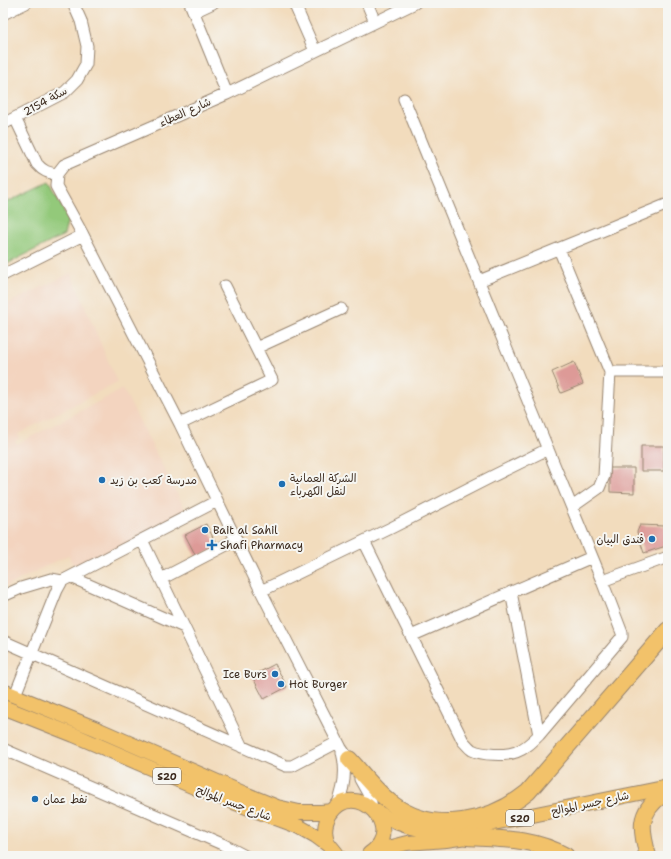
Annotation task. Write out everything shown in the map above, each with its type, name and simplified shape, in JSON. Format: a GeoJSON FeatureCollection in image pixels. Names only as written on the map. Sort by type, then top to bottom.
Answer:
{"type":"FeatureCollection","features":[{"type":"Feature","properties":{"kind":"highway"},"geometry":{"type":"LineString","coordinates":[[421,830],[436,826],[470,823],[510,805],[528,792],[668,630]]}},
{"type":"Feature","properties":{"kind":"highway"},"geometry":{"type":"LineString","coordinates":[[343,750],[387,799],[396,806],[415,816],[437,821],[459,822],[490,815]]}},
{"type":"Feature","properties":{"kind":"highway"},"geometry":{"type":"LineString","coordinates":[[648,856],[642,823],[649,807],[666,792]]}},
{"type":"Feature","properties":{"kind":"highway"},"geometry":{"type":"LineString","coordinates":[[467,837],[527,841],[546,847],[566,856]]}},
{"type":"Feature","properties":{"kind":"main road","name":"شارع جسر الموالح"},"geometry":{"type":"LineString","coordinates":[[9,693],[277,807],[304,812],[335,809]]}},
{"type":"Feature","properties":{"kind":"main road","name":"شارع جسر الموالح"},"geometry":{"type":"LineString","coordinates":[[3,707],[74,735],[201,790],[300,827],[316,836],[337,853]]}},
{"type":"Feature","properties":{"kind":"main road","name":"شارع جسر الموالح"},"geometry":{"type":"LineString","coordinates":[[373,809],[401,825],[421,830],[444,830],[468,828],[666,792]]}},
{"type":"Feature","properties":{"kind":"main road","name":"شارع جسر الموالح"},"geometry":{"type":"LineString","coordinates":[[369,854],[407,843],[467,837],[542,822],[666,792]]}},
{"type":"Feature","properties":{"kind":"main road","name":"S20"},"geometry":{"type":"LineString","coordinates":[[337,853],[327,840],[326,825],[328,818],[335,809],[351,801],[366,804],[373,809],[379,817],[382,832],[381,840],[369,854]]}},
{"type":"Feature","properties":{"kind":"street"},"geometry":{"type":"LineString","coordinates":[[3,14],[26,3]]}},
{"type":"Feature","properties":{"kind":"street","name":"سكة 2154"},"geometry":{"type":"LineString","coordinates":[[3,124],[65,92],[77,80],[86,64],[87,46],[81,21],[73,3]]}},
{"type":"Feature","properties":{"kind":"street"},"geometry":{"type":"LineString","coordinates":[[213,3],[192,8],[227,94]]}},
{"type":"Feature","properties":{"kind":"street"},"geometry":{"type":"LineString","coordinates":[[294,3],[315,51]]}},
{"type":"Feature","properties":{"kind":"street"},"geometry":{"type":"LineString","coordinates":[[367,3],[375,22]]}},
{"type":"Feature","properties":{"kind":"street","name":"شارع العطاء"},"geometry":{"type":"LineString","coordinates":[[57,174],[64,165],[227,94],[415,3]]}},
{"type":"Feature","properties":{"kind":"street"},"geometry":{"type":"LineString","coordinates":[[364,541],[463,741],[471,749],[482,754],[516,753],[528,746],[622,637],[622,633],[602,581],[404,99]]}},
{"type":"Feature","properties":{"kind":"street"},"geometry":{"type":"LineString","coordinates":[[15,118],[37,164],[42,169],[57,174],[56,186],[83,235],[180,424],[261,591],[343,750],[368,792],[373,809]]}},
{"type":"Feature","properties":{"kind":"street"},"geometry":{"type":"LineString","coordinates":[[479,281],[668,204]]}},
{"type":"Feature","properties":{"kind":"street"},"geometry":{"type":"LineString","coordinates":[[3,275],[83,235]]}},
{"type":"Feature","properties":{"kind":"street"},"geometry":{"type":"LineString","coordinates":[[559,249],[610,372],[604,476],[599,488],[572,507]]}},
{"type":"Feature","properties":{"kind":"street"},"geometry":{"type":"LineString","coordinates":[[180,424],[272,380],[225,286]]}},
{"type":"Feature","properties":{"kind":"street"},"geometry":{"type":"LineString","coordinates":[[256,348],[341,308]]}},
{"type":"Feature","properties":{"kind":"street"},"geometry":{"type":"LineString","coordinates":[[610,372],[668,372]]}},
{"type":"Feature","properties":{"kind":"street"},"geometry":{"type":"LineString","coordinates":[[261,591],[548,449]]}},
{"type":"Feature","properties":{"kind":"street"},"geometry":{"type":"LineString","coordinates":[[9,693],[31,654],[57,590],[67,579],[217,501]]}},
{"type":"Feature","properties":{"kind":"street"},"geometry":{"type":"LineString","coordinates":[[142,540],[242,747]]}},
{"type":"Feature","properties":{"kind":"street"},"geometry":{"type":"LineString","coordinates":[[161,579],[236,540]]}},
{"type":"Feature","properties":{"kind":"street"},"geometry":{"type":"LineString","coordinates":[[411,636],[592,557]]}},
{"type":"Feature","properties":{"kind":"street"},"geometry":{"type":"LineString","coordinates":[[602,581],[668,557]]}},
{"type":"Feature","properties":{"kind":"street"},"geometry":{"type":"LineString","coordinates":[[3,596],[20,588],[51,579],[67,579],[184,627]]}},
{"type":"Feature","properties":{"kind":"street"},"geometry":{"type":"LineString","coordinates":[[511,592],[539,735]]}},
{"type":"Feature","properties":{"kind":"street"},"geometry":{"type":"LineString","coordinates":[[3,641],[286,766],[343,750]]}},
{"type":"Feature","properties":{"kind":"street"},"geometry":{"type":"LineString","coordinates":[[3,749],[222,844],[245,856]]}},
{"type":"Feature","properties":{"kind":"street"},"geometry":{"type":"LineString","coordinates":[[335,809],[343,787],[343,750]]}},
{"type":"Feature","properties":{"kind":"shaded area"},"geometry":{"type":"Polygon","coordinates":[[[71,273],[117,382],[18,434],[20,438],[15,441],[17,444],[123,389],[189,517],[76,570],[68,555],[3,588],[3,306],[71,273]]]}},
{"type":"Feature","properties":{"kind":"green space"},"geometry":{"type":"Polygon","coordinates":[[[49,182],[68,219],[64,235],[3,266],[3,204],[49,182]]]}},
{"type":"Feature","properties":{"kind":"building"},"geometry":{"type":"Polygon","coordinates":[[[574,362],[583,384],[561,393],[552,372],[574,362]]]}},
{"type":"Feature","properties":{"kind":"building"},"geometry":{"type":"Polygon","coordinates":[[[641,446],[664,446],[664,471],[641,471],[641,446]]]}},
{"type":"Feature","properties":{"kind":"building"},"geometry":{"type":"Polygon","coordinates":[[[610,468],[634,468],[634,493],[610,492],[610,468]]]}},
{"type":"Feature","properties":{"kind":"building"},"geometry":{"type":"Polygon","coordinates":[[[206,524],[218,547],[197,558],[185,535],[206,524]]]}},
{"type":"Feature","properties":{"kind":"building","name":"فندق البيان"},"geometry":{"type":"Polygon","coordinates":[[[640,525],[665,526],[666,546],[644,553],[637,532],[640,525]]]}},
{"type":"Feature","properties":{"kind":"building"},"geometry":{"type":"Polygon","coordinates":[[[275,664],[287,687],[264,699],[252,676],[275,664]]]}},
{"type":"Feature","properties":{"kind":"place","name":"مدرسة كعب بن زيد"},"geometry":{"type":"Point","coordinates":[102,480]}},
{"type":"Feature","properties":{"kind":"place","name":"الشرکة العمانیة لنقل الکهرباء"},"geometry":{"type":"Point","coordinates":[282,484]}},
{"type":"Feature","properties":{"kind":"place","name":"Bait al Sahil"},"geometry":{"type":"Point","coordinates":[205,530]}},
{"type":"Feature","properties":{"kind":"place","name":"فندق البيان"},"geometry":{"type":"Point","coordinates":[652,539]}},
{"type":"Feature","properties":{"kind":"place","name":"Shafi Pharmacy"},"geometry":{"type":"Point","coordinates":[212,545]}},
{"type":"Feature","properties":{"kind":"place","name":"Ice Burs"},"geometry":{"type":"Point","coordinates":[275,674]}},
{"type":"Feature","properties":{"kind":"place","name":"Hot Burger"},"geometry":{"type":"Point","coordinates":[281,684]}},
{"type":"Feature","properties":{"kind":"place","name":"نفط عمان"},"geometry":{"type":"Point","coordinates":[35,799]}}]}
